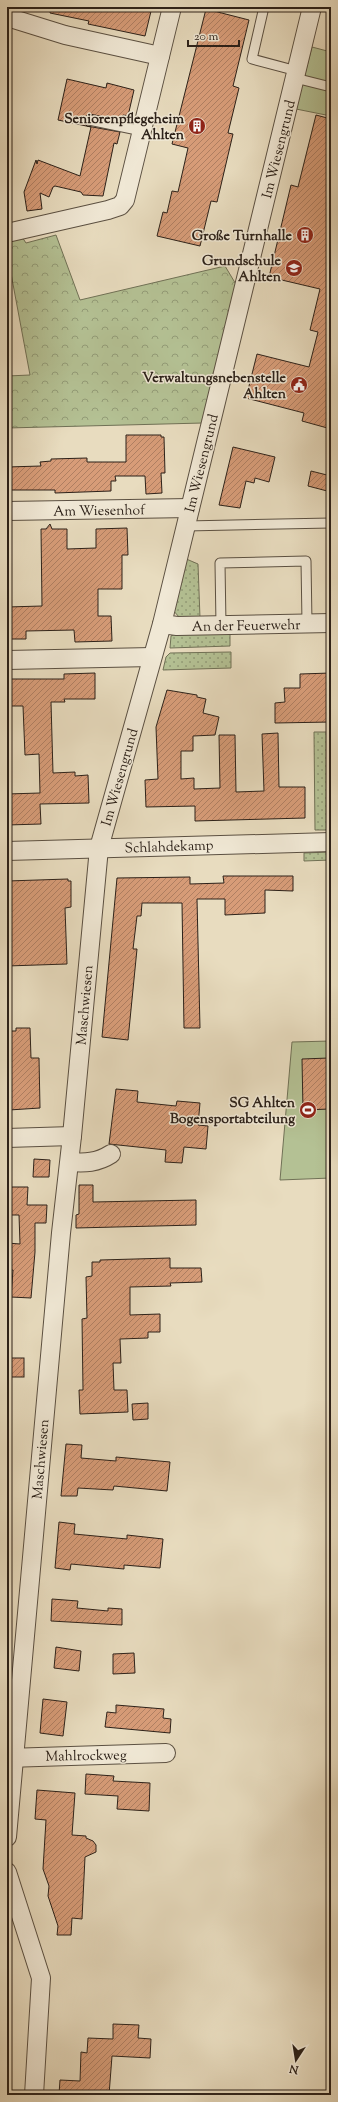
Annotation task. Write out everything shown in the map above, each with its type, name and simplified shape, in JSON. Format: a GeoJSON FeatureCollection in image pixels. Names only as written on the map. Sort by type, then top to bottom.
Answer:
{"type":"FeatureCollection","features":[{"type":"Feature","properties":{"kind":"street"},"geometry":{"type":"LineString","coordinates":[[7,233],[120,206],[125,200],[172,7]]}},
{"type":"Feature","properties":{"kind":"street","name":"Im Wiesengrund"},"geometry":{"type":"LineString","coordinates":[[99,848],[162,624],[312,7]]}},
{"type":"Feature","properties":{"kind":"street"},"geometry":{"type":"LineString","coordinates":[[7,17],[65,35],[160,56]]}},
{"type":"Feature","properties":{"kind":"street","name":"Am Wiesenhof"},"geometry":{"type":"LineString","coordinates":[[7,511],[190,508]]}},
{"type":"Feature","properties":{"kind":"street","name":"An der Feuerwehr"},"geometry":{"type":"LineString","coordinates":[[162,624],[177,626],[331,623]]}},
{"type":"Feature","properties":{"kind":"street"},"geometry":{"type":"LineString","coordinates":[[7,660],[152,657]]}},
{"type":"Feature","properties":{"kind":"street","name":"Schlahdekamp"},"geometry":{"type":"LineString","coordinates":[[7,850],[331,842]]}},
{"type":"Feature","properties":{"kind":"street","name":"Maschwiesen"},"geometry":{"type":"LineString","coordinates":[[7,1837],[10,1758],[61,1233],[70,1162],[99,848]]}},
{"type":"Feature","properties":{"kind":"street"},"geometry":{"type":"LineString","coordinates":[[7,1138],[72,1136]]}},
{"type":"Feature","properties":{"kind":"street"},"geometry":{"type":"LineString","coordinates":[[70,1162],[86,1163],[97,1161],[110,1154]]}},
{"type":"Feature","properties":{"kind":"street","name":"Mahlrockweg"},"geometry":{"type":"LineString","coordinates":[[10,1758],[166,1753]]}},
{"type":"Feature","properties":{"kind":"street"},"geometry":{"type":"LineString","coordinates":[[7,1872],[41,1978],[34,2095]]}},
{"type":"Feature","properties":{"kind":"lane"},"geometry":{"type":"LineString","coordinates":[[264,7],[252,59],[331,87]]}},
{"type":"Feature","properties":{"kind":"lane"},"geometry":{"type":"LineString","coordinates":[[89,120],[142,131]]}},
{"type":"Feature","properties":{"kind":"lane"},"geometry":{"type":"LineString","coordinates":[[186,526],[331,523]]}},
{"type":"Feature","properties":{"kind":"lane"},"geometry":{"type":"LineString","coordinates":[[221,625],[220,563],[291,561],[306,561],[307,623]]}},
{"type":"Feature","properties":{"kind":"green space"},"geometry":{"type":"Polygon","coordinates":[[[312,47],[331,52],[331,116],[296,109],[312,47]]]}},
{"type":"Feature","properties":{"kind":"green space"},"geometry":{"type":"Polygon","coordinates":[[[56,235],[80,300],[225,266],[237,286],[203,423],[7,428],[7,376],[30,375],[7,252],[7,240],[22,237],[26,243],[56,235]]]}},
{"type":"Feature","properties":{"kind":"green space"},"geometry":{"type":"Polygon","coordinates":[[[184,558],[198,564],[200,618],[180,618],[171,608],[184,558]]]}},
{"type":"Feature","properties":{"kind":"green space"},"geometry":{"type":"Polygon","coordinates":[[[230,633],[230,646],[170,648],[171,636],[175,634],[230,633]]]}},
{"type":"Feature","properties":{"kind":"green space"},"geometry":{"type":"Polygon","coordinates":[[[231,652],[231,668],[163,670],[166,657],[170,653],[231,652]]]}},
{"type":"Feature","properties":{"kind":"green space"},"geometry":{"type":"Polygon","coordinates":[[[314,732],[331,732],[331,830],[315,830],[314,732]]]}},
{"type":"Feature","properties":{"kind":"green space"},"geometry":{"type":"Polygon","coordinates":[[[331,852],[331,860],[304,861],[304,853],[331,852]]]}},
{"type":"Feature","properties":{"kind":"green space","name":"SG Ahlten Bogensportabteilung"},"geometry":{"type":"Polygon","coordinates":[[[331,1041],[331,1178],[280,1180],[292,1042],[331,1041]]]}},
{"type":"Feature","properties":{"kind":"building"},"geometry":{"type":"Polygon","coordinates":[[[51,7],[152,7],[145,36],[88,24],[89,21],[50,13],[51,7]]]}},
{"type":"Feature","properties":{"kind":"building","name":"Seniorenpflegeheim Ahlten"},"geometry":{"type":"Polygon","coordinates":[[[206,9],[249,20],[233,86],[239,88],[228,133],[233,134],[217,202],[211,201],[200,246],[157,236],[163,212],[167,213],[172,191],[178,192],[188,148],[172,144],[206,9]]]}},
{"type":"Feature","properties":{"kind":"building"},"geometry":{"type":"Polygon","coordinates":[[[67,79],[106,88],[107,83],[134,90],[128,116],[123,115],[122,121],[90,114],[83,118],[83,122],[87,126],[120,132],[117,144],[114,143],[103,196],[83,195],[81,192],[55,186],[53,187],[49,197],[40,193],[42,209],[27,211],[24,192],[36,160],[37,164],[38,160],[80,176],[91,127],[58,120],[67,79]]]}},
{"type":"Feature","properties":{"kind":"building"},"geometry":{"type":"Polygon","coordinates":[[[316,115],[331,119],[331,429],[302,421],[304,413],[246,398],[257,354],[309,367],[318,332],[310,330],[320,289],[269,277],[291,185],[298,187],[316,115]]]}},
{"type":"Feature","properties":{"kind":"building"},"geometry":{"type":"Polygon","coordinates":[[[126,435],[161,435],[161,437],[164,437],[165,473],[161,473],[162,493],[146,494],[145,476],[115,476],[116,481],[111,481],[111,491],[55,493],[55,490],[7,490],[7,467],[41,466],[40,462],[51,461],[51,459],[87,458],[87,462],[126,462],[126,435]]]}},
{"type":"Feature","properties":{"kind":"building"},"geometry":{"type":"Polygon","coordinates":[[[233,447],[275,457],[269,482],[255,478],[254,483],[246,481],[240,508],[219,505],[233,447]]]}},
{"type":"Feature","properties":{"kind":"building"},"geometry":{"type":"Polygon","coordinates":[[[311,471],[331,476],[331,492],[308,486],[311,471]]]}},
{"type":"Feature","properties":{"kind":"building"},"geometry":{"type":"Polygon","coordinates":[[[50,524],[52,529],[67,529],[67,549],[96,548],[96,529],[127,528],[128,555],[122,555],[122,589],[98,589],[98,616],[111,616],[112,641],[75,642],[74,630],[26,631],[26,639],[7,639],[7,607],[42,606],[41,529],[46,529],[50,524]]]}},
{"type":"Feature","properties":{"kind":"building"},"geometry":{"type":"Polygon","coordinates":[[[95,673],[95,699],[64,699],[65,702],[51,702],[53,773],[75,772],[75,776],[88,775],[89,803],[40,804],[41,824],[7,825],[7,794],[40,793],[39,754],[25,755],[23,706],[7,706],[7,679],[64,679],[64,674],[95,673]]]}},
{"type":"Feature","properties":{"kind":"building"},"geometry":{"type":"Polygon","coordinates":[[[331,673],[331,722],[275,723],[275,703],[285,702],[284,688],[300,688],[300,674],[331,673]]]}},
{"type":"Feature","properties":{"kind":"building"},"geometry":{"type":"Polygon","coordinates":[[[167,690],[197,695],[197,697],[206,699],[203,713],[219,717],[215,735],[193,736],[193,751],[181,751],[181,779],[194,778],[194,789],[220,788],[219,735],[235,735],[236,792],[264,791],[262,734],[278,733],[279,787],[305,787],[305,818],[195,821],[195,806],[146,807],[145,780],[158,779],[156,727],[167,690]]]}},
{"type":"Feature","properties":{"kind":"building"},"geometry":{"type":"Polygon","coordinates":[[[223,876],[293,876],[293,891],[265,890],[265,913],[225,915],[225,899],[197,899],[200,1028],[184,1028],[182,903],[142,903],[141,916],[137,916],[133,949],[137,949],[128,1040],[102,1037],[117,878],[190,877],[190,884],[224,883],[223,876]]]}},
{"type":"Feature","properties":{"kind":"building"},"geometry":{"type":"Polygon","coordinates":[[[68,879],[68,881],[71,881],[71,907],[65,908],[67,964],[7,966],[7,881],[68,879]]]}},
{"type":"Feature","properties":{"kind":"building"},"geometry":{"type":"Polygon","coordinates":[[[16,1028],[30,1028],[31,1058],[39,1058],[40,1108],[9,1110],[7,1031],[16,1031],[16,1028]]]}},
{"type":"Feature","properties":{"kind":"building"},"geometry":{"type":"Polygon","coordinates":[[[329,1058],[330,1109],[303,1110],[302,1059],[329,1058]]]}},
{"type":"Feature","properties":{"kind":"building"},"geometry":{"type":"Polygon","coordinates":[[[116,1089],[138,1091],[137,1102],[176,1106],[177,1101],[200,1103],[198,1125],[208,1126],[206,1149],[184,1147],[182,1163],[165,1162],[166,1150],[109,1144],[116,1089]]]}},
{"type":"Feature","properties":{"kind":"building"},"geometry":{"type":"Polygon","coordinates":[[[34,1159],[50,1160],[49,1177],[33,1177],[34,1159]]]}},
{"type":"Feature","properties":{"kind":"building"},"geometry":{"type":"Polygon","coordinates":[[[79,1185],[93,1185],[93,1202],[196,1200],[196,1225],[76,1228],[76,1215],[79,1214],[79,1185]]]}},
{"type":"Feature","properties":{"kind":"building"},"geometry":{"type":"Polygon","coordinates":[[[7,1187],[28,1187],[27,1205],[47,1205],[46,1223],[35,1223],[35,1252],[31,1298],[11,1297],[13,1270],[7,1270],[7,1243],[20,1244],[19,1215],[7,1215],[7,1187]]]}},
{"type":"Feature","properties":{"kind":"building"},"geometry":{"type":"Polygon","coordinates":[[[170,1258],[170,1268],[201,1268],[202,1282],[170,1283],[171,1286],[130,1287],[130,1315],[160,1314],[160,1332],[148,1332],[148,1338],[120,1339],[121,1363],[113,1363],[114,1390],[127,1390],[128,1412],[80,1414],[79,1390],[83,1390],[82,1319],[87,1318],[86,1277],[92,1276],[92,1262],[100,1262],[100,1260],[170,1258]]]}},
{"type":"Feature","properties":{"kind":"building"},"geometry":{"type":"Polygon","coordinates":[[[9,1358],[24,1358],[24,1377],[9,1377],[9,1358]]]}},
{"type":"Feature","properties":{"kind":"building"},"geometry":{"type":"Polygon","coordinates":[[[148,1403],[148,1419],[133,1420],[132,1404],[148,1403]]]}},
{"type":"Feature","properties":{"kind":"building"},"geometry":{"type":"Polygon","coordinates":[[[66,1444],[82,1445],[81,1458],[116,1461],[116,1457],[170,1462],[167,1491],[114,1486],[113,1490],[78,1488],[77,1496],[61,1496],[66,1444]]]}},
{"type":"Feature","properties":{"kind":"building"},"geometry":{"type":"Polygon","coordinates":[[[59,1522],[75,1524],[74,1534],[127,1539],[127,1535],[163,1539],[160,1568],[124,1565],[124,1569],[71,1564],[70,1570],[55,1568],[59,1522]]]}},
{"type":"Feature","properties":{"kind":"building"},"geometry":{"type":"Polygon","coordinates":[[[52,1599],[78,1601],[77,1608],[108,1611],[108,1608],[122,1609],[122,1625],[51,1621],[52,1599]]]}},
{"type":"Feature","properties":{"kind":"building"},"geometry":{"type":"Polygon","coordinates":[[[56,1647],[81,1651],[79,1671],[54,1668],[56,1647]]]}},
{"type":"Feature","properties":{"kind":"building"},"geometry":{"type":"Polygon","coordinates":[[[134,1653],[135,1673],[113,1674],[113,1654],[134,1653]]]}},
{"type":"Feature","properties":{"kind":"building"},"geometry":{"type":"Polygon","coordinates":[[[43,1699],[67,1702],[63,1736],[40,1733],[43,1699]]]}},
{"type":"Feature","properties":{"kind":"building"},"geometry":{"type":"Polygon","coordinates":[[[116,1705],[164,1709],[163,1718],[171,1719],[170,1733],[105,1727],[107,1712],[116,1713],[116,1705]]]}},
{"type":"Feature","properties":{"kind":"building"},"geometry":{"type":"Polygon","coordinates":[[[86,1774],[114,1776],[113,1781],[150,1783],[149,1811],[117,1809],[118,1796],[85,1794],[86,1774]]]}},
{"type":"Feature","properties":{"kind":"building"},"geometry":{"type":"Polygon","coordinates":[[[37,1790],[75,1793],[72,1835],[86,1836],[86,1838],[93,1841],[96,1845],[96,1852],[85,1857],[82,1919],[72,1918],[71,1935],[57,1935],[58,1926],[48,1896],[49,1886],[43,1869],[46,1820],[35,1819],[37,1790]]]}},
{"type":"Feature","properties":{"kind":"building"},"geometry":{"type":"Polygon","coordinates":[[[113,2024],[139,2025],[138,2038],[151,2039],[150,2058],[112,2056],[109,2095],[59,2094],[60,2080],[80,2081],[81,2052],[87,2053],[88,2038],[113,2039],[113,2024]]]}},
{"type":"Feature","properties":{"kind":"place","name":"Seniorenpflegeheim Ahlten"},"geometry":{"type":"Point","coordinates":[197,126]}},
{"type":"Feature","properties":{"kind":"place","name":"Große Turnhalle"},"geometry":{"type":"Point","coordinates":[305,235]}},
{"type":"Feature","properties":{"kind":"place","name":"Grundschule Ahlten"},"geometry":{"type":"Point","coordinates":[294,268]}},
{"type":"Feature","properties":{"kind":"place","name":"Verwaltungsnebenstelle Ahlten"},"geometry":{"type":"Point","coordinates":[299,385]}},
{"type":"Feature","properties":{"kind":"place","name":"SG Ahlten Bogensportabteilung"},"geometry":{"type":"Point","coordinates":[308,1110]}}]}
